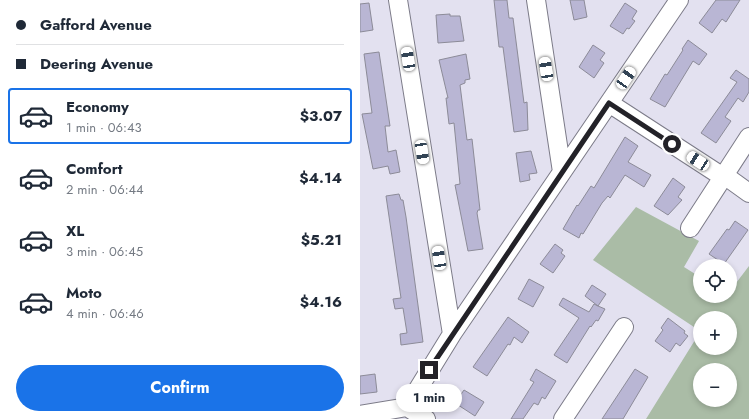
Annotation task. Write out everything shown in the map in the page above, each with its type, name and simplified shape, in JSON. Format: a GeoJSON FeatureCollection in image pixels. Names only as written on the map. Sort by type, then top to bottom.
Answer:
{"type":"FeatureCollection","features":[{"type":"Feature","properties":{"kind":"street"},"geometry":{"type":"LineString","coordinates":[[398,0],[452,334]]}},
{"type":"Feature","properties":{"kind":"street"},"geometry":{"type":"LineString","coordinates":[[536,0],[562,172]]}},
{"type":"Feature","properties":{"kind":"street"},"geometry":{"type":"LineString","coordinates":[[407,407],[452,334],[479,297],[679,0]]}},
{"type":"Feature","properties":{"kind":"street"},"geometry":{"type":"LineString","coordinates":[[609,103],[749,193]]}},
{"type":"Feature","properties":{"kind":"street"},"geometry":{"type":"LineString","coordinates":[[690,228],[749,137]]}},
{"type":"Feature","properties":{"kind":"street"},"geometry":{"type":"LineString","coordinates":[[563,419],[624,326]]}},
{"type":"Feature","properties":{"kind":"street"},"geometry":{"type":"LineString","coordinates":[[360,415],[407,407],[426,419]]}},
{"type":"Feature","properties":{"kind":"green space"},"geometry":{"type":"Polygon","coordinates":[[[636,207],[699,241],[684,267],[693,273],[693,303],[737,303],[737,282],[749,266],[749,419],[646,419],[693,343],[693,355],[737,355],[737,311],[693,311],[693,326],[593,260],[636,207]]]}},
{"type":"Feature","properties":{"kind":"building"},"geometry":{"type":"Polygon","coordinates":[[[494,0],[507,0],[509,18],[513,18],[524,103],[527,102],[528,130],[514,132],[503,47],[499,47],[494,0]]]}},
{"type":"Feature","properties":{"kind":"building"},"geometry":{"type":"Polygon","coordinates":[[[570,0],[584,0],[587,17],[574,20],[570,0]]]}},
{"type":"Feature","properties":{"kind":"building"},"geometry":{"type":"Polygon","coordinates":[[[716,0],[740,0],[726,22],[722,19],[712,33],[699,23],[716,0]]]}},
{"type":"Feature","properties":{"kind":"building"},"geometry":{"type":"Polygon","coordinates":[[[369,3],[373,30],[360,32],[360,4],[369,3]]]}},
{"type":"Feature","properties":{"kind":"building"},"geometry":{"type":"Polygon","coordinates":[[[625,3],[637,11],[632,19],[635,21],[623,34],[610,26],[625,3]]]}},
{"type":"Feature","properties":{"kind":"building"},"geometry":{"type":"Polygon","coordinates":[[[450,14],[450,16],[460,16],[464,41],[438,43],[436,15],[450,14]]]}},
{"type":"Feature","properties":{"kind":"building"},"geometry":{"type":"Polygon","coordinates":[[[688,40],[707,54],[699,65],[693,61],[665,107],[650,99],[665,74],[667,75],[688,40]]]}},
{"type":"Feature","properties":{"kind":"building"},"geometry":{"type":"Polygon","coordinates":[[[593,45],[605,53],[600,60],[604,63],[594,78],[579,67],[593,45]]]}},
{"type":"Feature","properties":{"kind":"building"},"geometry":{"type":"Polygon","coordinates":[[[379,52],[390,126],[385,126],[388,152],[396,150],[400,172],[390,174],[388,166],[373,169],[362,114],[372,113],[364,54],[379,52]]]}},
{"type":"Feature","properties":{"kind":"building"},"geometry":{"type":"Polygon","coordinates":[[[466,54],[470,79],[465,80],[465,83],[460,85],[467,140],[472,139],[480,210],[478,210],[477,213],[483,249],[468,251],[455,185],[460,184],[454,123],[449,124],[446,98],[448,98],[439,60],[466,54]]]}},
{"type":"Feature","properties":{"kind":"building"},"geometry":{"type":"Polygon","coordinates":[[[736,70],[749,79],[749,92],[743,102],[738,98],[725,117],[731,121],[716,143],[701,133],[737,82],[730,78],[736,70]]]}},
{"type":"Feature","properties":{"kind":"building"},"geometry":{"type":"Polygon","coordinates":[[[625,137],[638,146],[628,162],[651,175],[644,187],[625,175],[610,198],[608,196],[602,203],[579,238],[563,229],[577,205],[578,206],[591,186],[594,188],[625,137]]]}},
{"type":"Feature","properties":{"kind":"building"},"geometry":{"type":"Polygon","coordinates":[[[531,151],[537,173],[529,174],[530,180],[520,182],[516,153],[531,151]]]}},
{"type":"Feature","properties":{"kind":"building"},"geometry":{"type":"Polygon","coordinates":[[[673,178],[685,187],[678,197],[682,200],[668,215],[654,206],[673,178]]]}},
{"type":"Feature","properties":{"kind":"building"},"geometry":{"type":"Polygon","coordinates":[[[399,194],[401,200],[403,200],[406,217],[423,342],[401,345],[400,334],[407,333],[403,308],[395,309],[393,299],[401,298],[386,196],[399,194]]]}},
{"type":"Feature","properties":{"kind":"building"},"geometry":{"type":"Polygon","coordinates":[[[735,221],[748,230],[728,259],[716,259],[709,254],[727,229],[729,230],[735,221]]]}},
{"type":"Feature","properties":{"kind":"building"},"geometry":{"type":"Polygon","coordinates":[[[555,244],[563,250],[561,253],[565,256],[553,273],[540,264],[555,244]]]}},
{"type":"Feature","properties":{"kind":"building"},"geometry":{"type":"Polygon","coordinates":[[[529,279],[544,287],[533,307],[518,299],[529,279]]]}},
{"type":"Feature","properties":{"kind":"building"},"geometry":{"type":"Polygon","coordinates":[[[592,285],[606,294],[598,306],[585,296],[592,285]]]}},
{"type":"Feature","properties":{"kind":"building"},"geometry":{"type":"Polygon","coordinates":[[[563,298],[589,312],[594,304],[605,309],[598,321],[596,320],[591,327],[590,326],[567,363],[554,355],[579,318],[559,305],[563,298]]]}},
{"type":"Feature","properties":{"kind":"building"},"geometry":{"type":"Polygon","coordinates":[[[508,317],[529,332],[522,343],[514,337],[510,345],[508,344],[487,376],[473,367],[508,317]]]}},
{"type":"Feature","properties":{"kind":"building"},"geometry":{"type":"Polygon","coordinates":[[[668,318],[685,331],[684,333],[688,336],[680,346],[676,343],[670,352],[655,341],[663,330],[661,328],[668,318]]]}},
{"type":"Feature","properties":{"kind":"building"},"geometry":{"type":"Polygon","coordinates":[[[536,369],[556,381],[545,399],[542,397],[538,405],[534,403],[523,419],[511,419],[534,382],[530,380],[536,369]]]}},
{"type":"Feature","properties":{"kind":"building"},"geometry":{"type":"Polygon","coordinates":[[[635,369],[648,377],[623,419],[602,419],[635,369]]]}},
{"type":"Feature","properties":{"kind":"building"},"geometry":{"type":"Polygon","coordinates":[[[375,374],[377,392],[360,394],[360,376],[375,374]]]}},
{"type":"Feature","properties":{"kind":"building"},"geometry":{"type":"Polygon","coordinates":[[[464,390],[484,402],[475,416],[455,403],[464,390]]]}},
{"type":"Feature","properties":{"kind":"route"},"geometry":{"type":"LineString","coordinates":[[429,370],[609,103],[672,144]]}}]}
